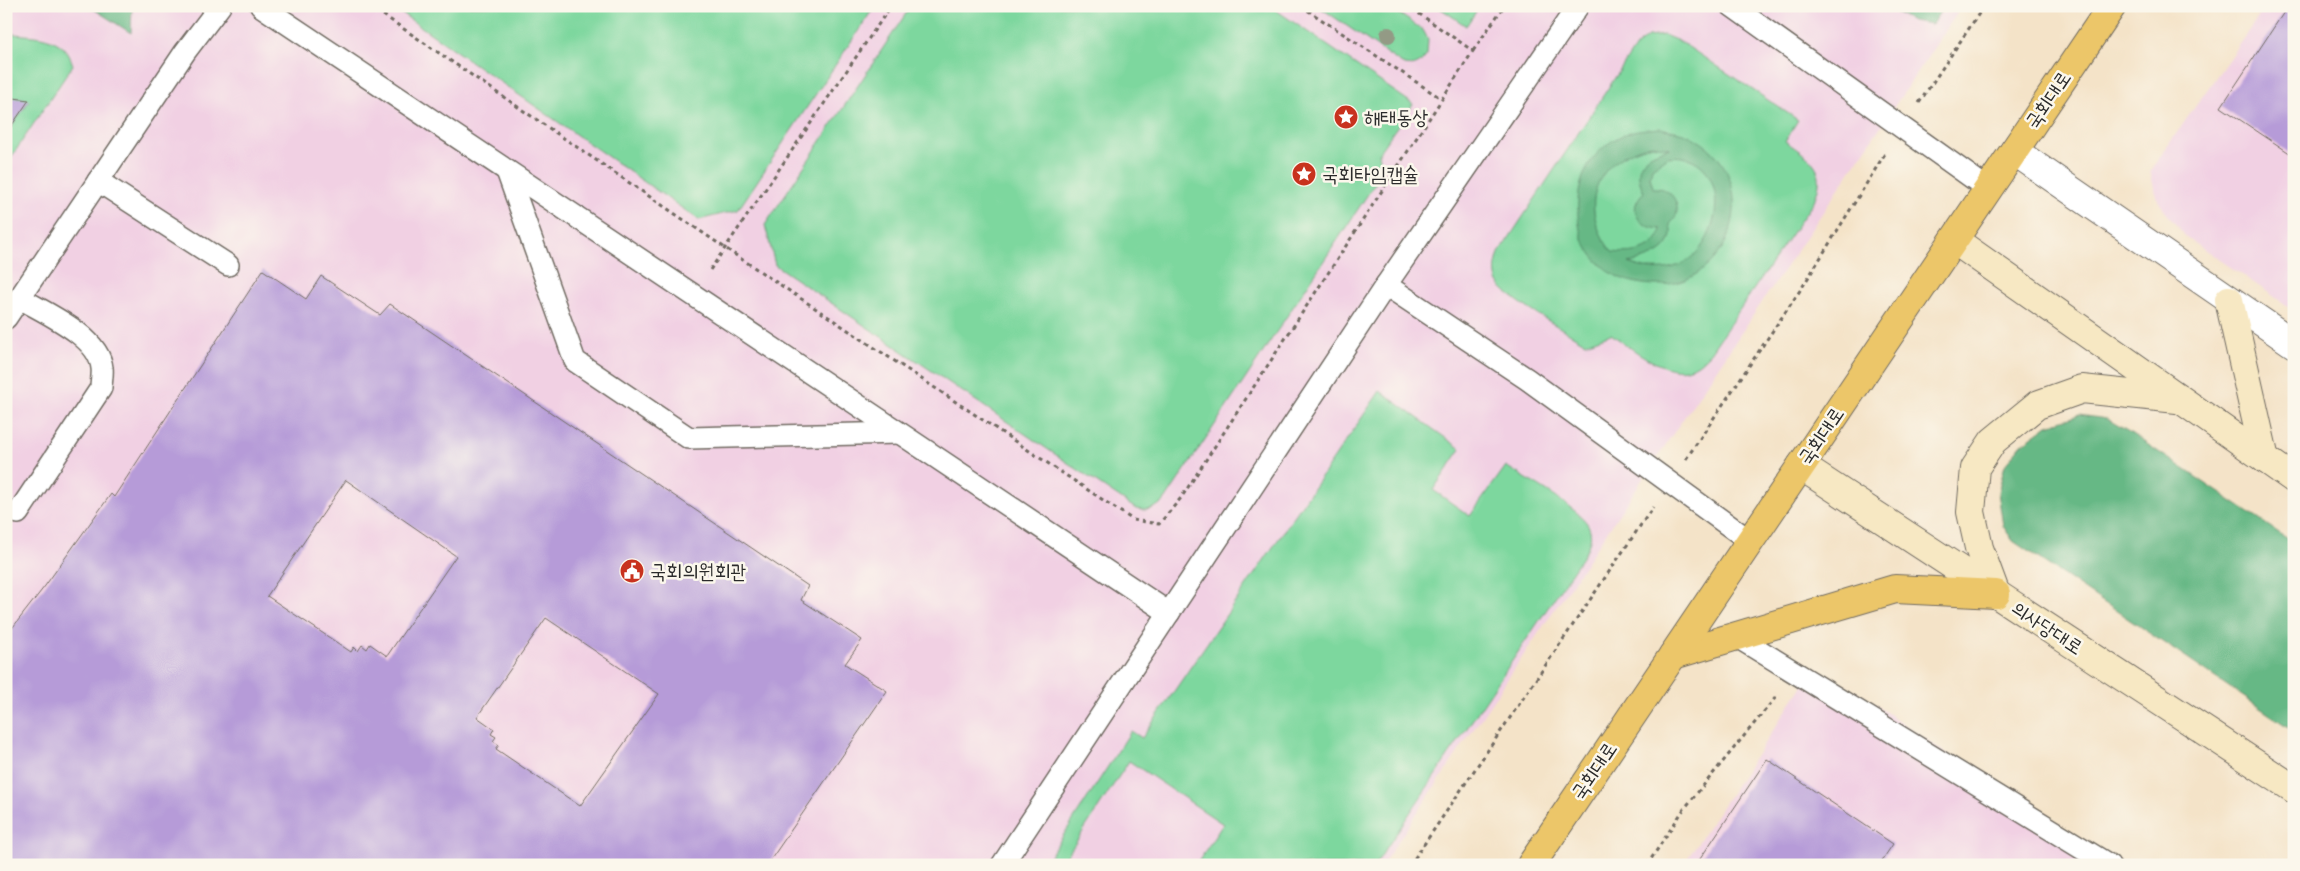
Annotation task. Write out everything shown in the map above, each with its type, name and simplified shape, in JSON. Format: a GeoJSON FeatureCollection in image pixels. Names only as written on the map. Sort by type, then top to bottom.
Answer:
{"type":"FeatureCollection","features":[{"type":"Feature","properties":{"kind":"main road","name":"국회대로"},"geometry":{"type":"LineString","coordinates":[[1531,865],[2112,6]]}},
{"type":"Feature","properties":{"kind":"main road"},"geometry":{"type":"LineString","coordinates":[[1954,240],[2294,479]]}},
{"type":"Feature","properties":{"kind":"main road"},"geometry":{"type":"LineString","coordinates":[[2229,300],[2264,459]]}},
{"type":"Feature","properties":{"kind":"main road"},"geometry":{"type":"LineString","coordinates":[[1673,655],[1734,635],[1895,589],[1996,594],[1979,548],[1971,512],[1975,468],[1993,441],[2037,405],[2082,388],[2181,400]]}},
{"type":"Feature","properties":{"kind":"main road","name":"의사당대로"},"geometry":{"type":"LineString","coordinates":[[1801,466],[2294,789]]}},
{"type":"Feature","properties":{"kind":"street"},"geometry":{"type":"LineString","coordinates":[[2014,151],[2294,344]]}},
{"type":"Feature","properties":{"kind":"lane"},"geometry":{"type":"LineString","coordinates":[[6,318],[185,52],[220,6]]}},
{"type":"Feature","properties":{"kind":"lane"},"geometry":{"type":"LineString","coordinates":[[261,6],[1169,613]]}},
{"type":"Feature","properties":{"kind":"lane"},"geometry":{"type":"LineString","coordinates":[[1002,865],[1386,284],[1578,6]]}},
{"type":"Feature","properties":{"kind":"lane"},"geometry":{"type":"LineString","coordinates":[[1732,6],[1988,189]]}},
{"type":"Feature","properties":{"kind":"lane"},"geometry":{"type":"LineString","coordinates":[[507,171],[575,361],[681,433],[690,438],[899,433]]}},
{"type":"Feature","properties":{"kind":"lane"},"geometry":{"type":"LineString","coordinates":[[98,180],[228,265]]}},
{"type":"Feature","properties":{"kind":"lane"},"geometry":{"type":"LineString","coordinates":[[1386,284],[1527,379],[1750,541]]}},
{"type":"Feature","properties":{"kind":"lane"},"geometry":{"type":"LineString","coordinates":[[18,512],[101,388],[102,368],[93,348],[82,335],[20,298]]}},
{"type":"Feature","properties":{"kind":"lane"},"geometry":{"type":"LineString","coordinates":[[1734,635],[2109,865]]}},
{"type":"Feature","properties":{"kind":"path"},"geometry":{"type":"LineString","coordinates":[[370,6],[725,248],[1134,520],[1160,524],[1186,489],[1504,6]]}},
{"type":"Feature","properties":{"kind":"path"},"geometry":{"type":"LineString","coordinates":[[693,295],[891,6]]}},
{"type":"Feature","properties":{"kind":"path"},"geometry":{"type":"LineString","coordinates":[[1301,6],[1442,99]]}},
{"type":"Feature","properties":{"kind":"path"},"geometry":{"type":"LineString","coordinates":[[1408,6],[1473,51]]}},
{"type":"Feature","properties":{"kind":"path"},"geometry":{"type":"LineString","coordinates":[[1410,865],[1803,286],[1902,127],[1984,6]]}},
{"type":"Feature","properties":{"kind":"path"},"geometry":{"type":"LineString","coordinates":[[1647,865],[1684,809],[1780,692]]}},
{"type":"Feature","properties":{"kind":"shaded area"},"geometry":{"type":"Polygon","coordinates":[[[6,6],[1962,6],[1382,865],[6,865],[6,6]]]}},
{"type":"Feature","properties":{"kind":"shaded area"},"geometry":{"type":"Polygon","coordinates":[[[2266,6],[2294,6],[2294,310],[2186,237],[2164,210],[2156,196],[2150,171],[2266,6]]]}},
{"type":"Feature","properties":{"kind":"shaded area"},"geometry":{"type":"Polygon","coordinates":[[[1804,684],[1844,687],[1861,695],[2109,865],[1683,865],[1804,684]]]}},
{"type":"Feature","properties":{"kind":"green space"},"geometry":{"type":"Polygon","coordinates":[[[89,6],[132,6],[131,33],[89,6]]]}},
{"type":"Feature","properties":{"kind":"green space"},"geometry":{"type":"Polygon","coordinates":[[[391,6],[875,6],[738,210],[699,220],[391,6]]]}},
{"type":"Feature","properties":{"kind":"green space"},"geometry":{"type":"Polygon","coordinates":[[[911,6],[1270,6],[1413,104],[1379,152],[1382,173],[1165,500],[1155,507],[1148,510],[1136,509],[775,265],[765,225],[911,6]]]}},
{"type":"Feature","properties":{"kind":"green space"},"geometry":{"type":"Polygon","coordinates":[[[1318,6],[1388,6],[1423,30],[1428,39],[1427,55],[1416,65],[1402,64],[1318,6]]]}},
{"type":"Feature","properties":{"kind":"green space"},"geometry":{"type":"Polygon","coordinates":[[[1437,6],[1480,6],[1466,26],[1437,6]]]}},
{"type":"Feature","properties":{"kind":"green space"},"geometry":{"type":"Polygon","coordinates":[[[1890,6],[1944,6],[1932,24],[1912,21],[1889,8],[1890,6]]]}},
{"type":"Feature","properties":{"kind":"green space"},"geometry":{"type":"Polygon","coordinates":[[[6,33],[47,38],[63,47],[73,65],[6,165],[6,134],[29,101],[6,97],[6,33]]]}},
{"type":"Feature","properties":{"kind":"green space"},"geometry":{"type":"Polygon","coordinates":[[[1664,35],[1681,42],[1798,120],[1785,141],[1810,159],[1818,172],[1819,180],[1814,201],[1710,353],[1698,364],[1688,369],[1665,367],[1653,362],[1611,334],[1586,343],[1511,296],[1497,280],[1496,273],[1499,253],[1636,46],[1648,37],[1664,35]]]}},
{"type":"Feature","properties":{"kind":"green space"},"geometry":{"type":"Polygon","coordinates":[[[1660,128],[1686,134],[1714,153],[1730,179],[1734,207],[1728,235],[1713,260],[1690,278],[1660,285],[1623,279],[1602,266],[1590,252],[1582,238],[1578,214],[1578,198],[1586,170],[1594,157],[1604,147],[1617,138],[1633,131],[1660,128]],[[1652,145],[1632,151],[1617,161],[1605,172],[1597,186],[1594,201],[1595,217],[1601,234],[1612,252],[1626,253],[1645,249],[1660,234],[1661,229],[1646,225],[1637,217],[1635,211],[1639,198],[1644,192],[1639,174],[1643,162],[1654,153],[1670,148],[1652,145]],[[1667,157],[1652,168],[1650,177],[1653,188],[1660,188],[1666,191],[1675,200],[1677,206],[1675,218],[1670,224],[1670,241],[1666,247],[1653,256],[1629,263],[1661,269],[1686,261],[1704,244],[1714,220],[1715,196],[1708,174],[1692,160],[1667,157]]]}},
{"type":"Feature","properties":{"kind":"green space"},"geometry":{"type":"Polygon","coordinates":[[[1380,391],[1461,449],[1433,490],[1470,516],[1506,466],[1574,510],[1588,525],[1591,535],[1586,551],[1375,865],[1196,865],[1223,824],[1129,761],[1061,865],[1044,865],[1131,731],[1142,738],[1380,391]]]}},
{"type":"Feature","properties":{"kind":"green space"},"geometry":{"type":"Polygon","coordinates":[[[2079,415],[2107,419],[2129,432],[2294,543],[2294,731],[2013,541],[2003,526],[1998,492],[2005,465],[2022,444],[2048,425],[2079,415]]]}},
{"type":"Feature","properties":{"kind":"building"},"geometry":{"type":"Polygon","coordinates":[[[2288,6],[2294,6],[2294,156],[2221,107],[2288,6]]]}},
{"type":"Feature","properties":{"kind":"building"},"geometry":{"type":"Polygon","coordinates":[[[6,97],[29,100],[6,134],[6,97]]]}},
{"type":"Feature","properties":{"kind":"building"},"geometry":{"type":"Polygon","coordinates":[[[263,270],[306,299],[321,276],[380,315],[390,304],[808,586],[801,600],[862,640],[845,664],[887,691],[767,865],[6,865],[6,636],[45,586],[111,494],[114,497],[263,270]],[[346,480],[267,596],[351,652],[354,647],[358,651],[362,645],[367,649],[370,644],[387,656],[456,556],[346,480]],[[546,618],[477,717],[494,729],[491,734],[496,737],[493,741],[499,745],[496,749],[580,806],[659,694],[546,618]]]}},
{"type":"Feature","properties":{"kind":"building"},"geometry":{"type":"Polygon","coordinates":[[[1767,759],[1893,844],[1879,865],[1696,865],[1767,759]]]}},
{"type":"Feature","properties":{"kind":"place","name":"해태동상"},"geometry":{"type":"Point","coordinates":[1346,117]}},
{"type":"Feature","properties":{"kind":"place","name":"국회타임캡슐"},"geometry":{"type":"Point","coordinates":[1304,174]}},
{"type":"Feature","properties":{"kind":"place","name":"국회의원회관"},"geometry":{"type":"Point","coordinates":[632,571]}}]}
